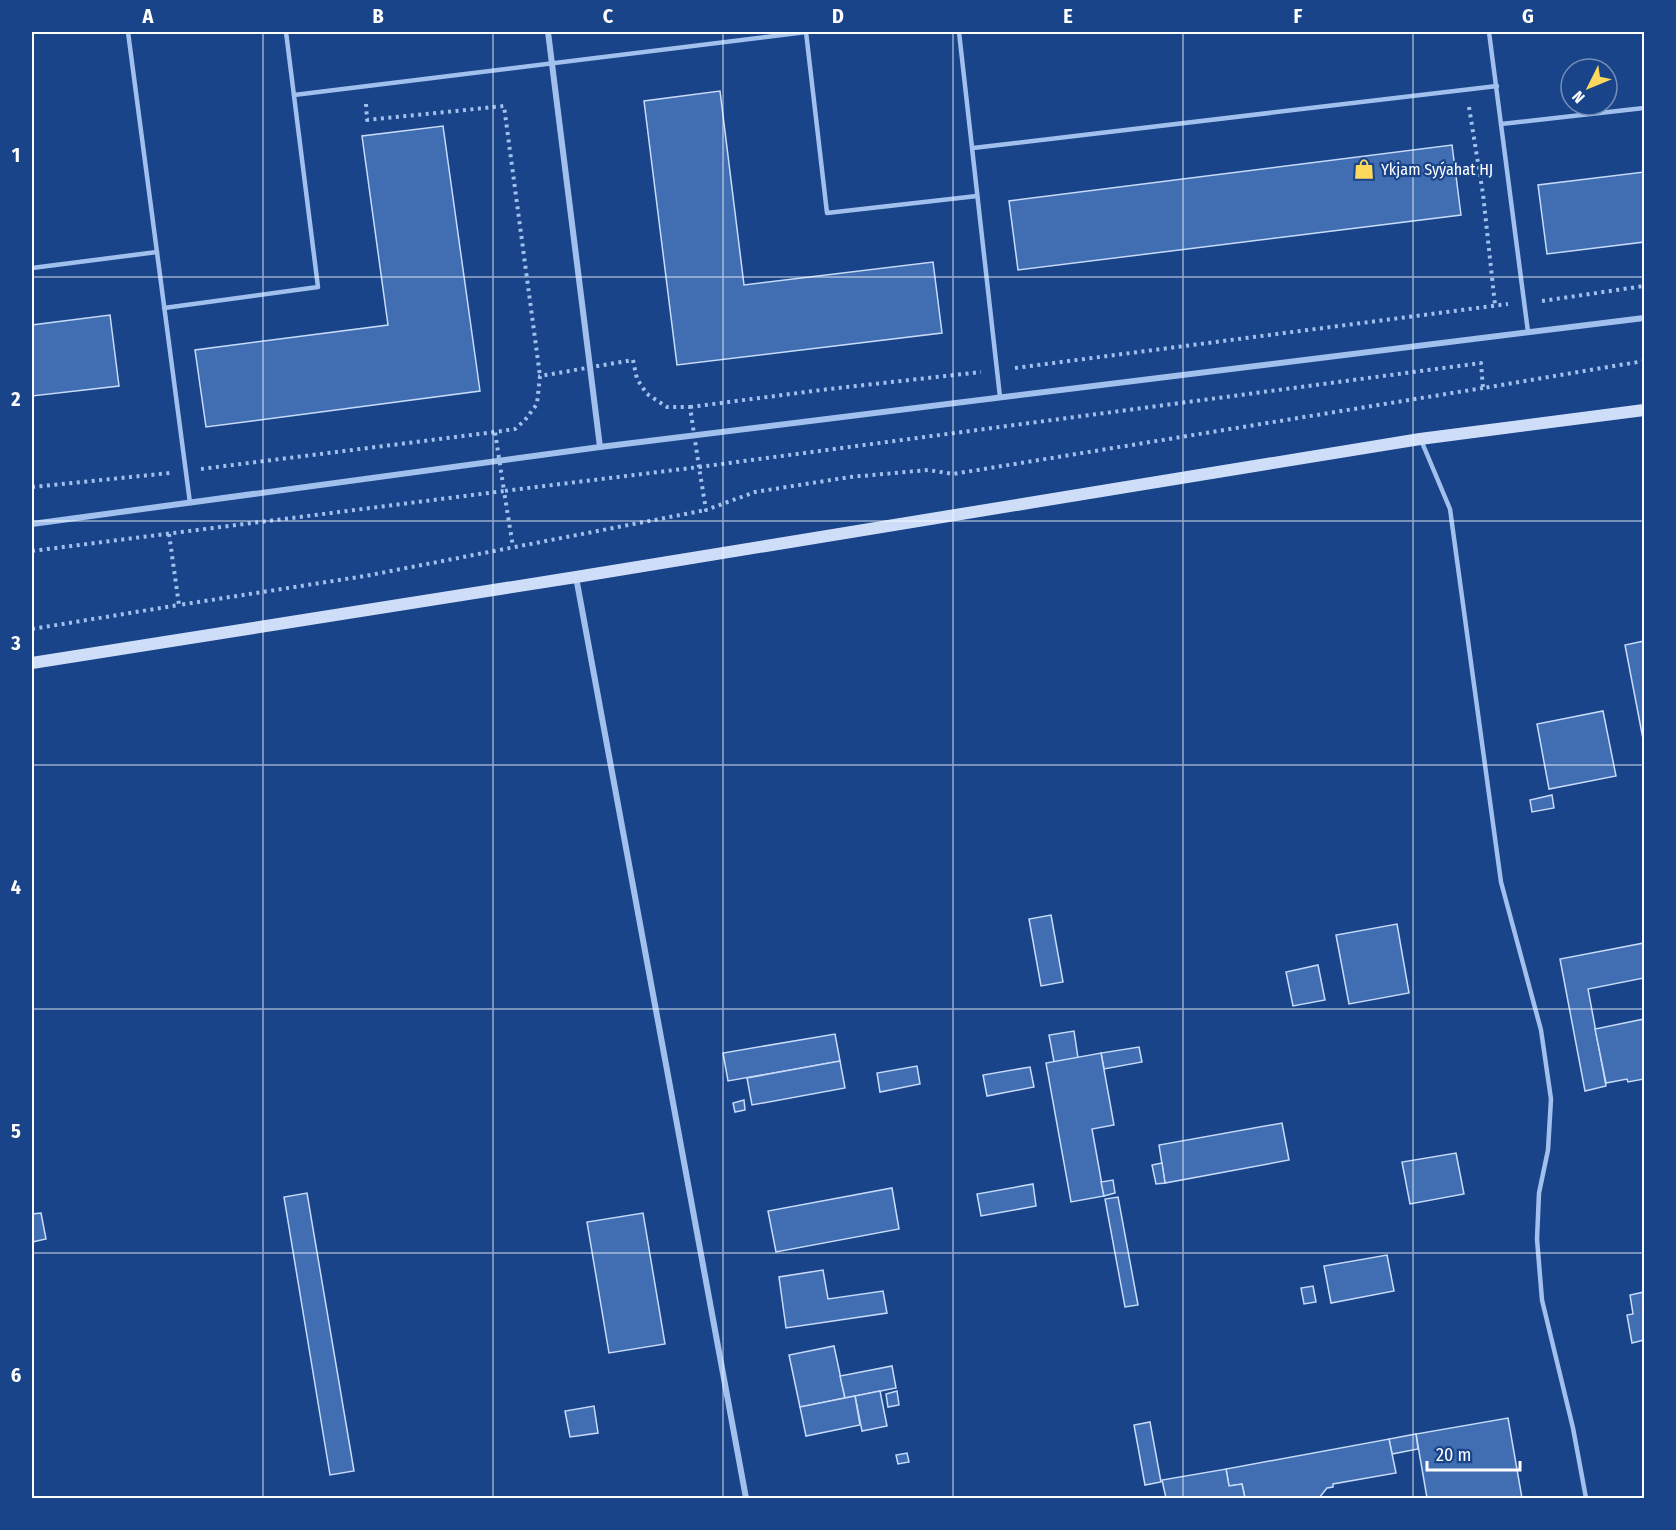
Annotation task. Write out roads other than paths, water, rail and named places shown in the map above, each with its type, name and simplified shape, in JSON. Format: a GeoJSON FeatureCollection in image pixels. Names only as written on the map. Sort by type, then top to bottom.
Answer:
{"type":"FeatureCollection","features":[{"type":"Feature","properties":{"kind":"street"},"geometry":{"type":"LineString","coordinates":[[548,32],[600,447]]}},
{"type":"Feature","properties":{"kind":"street"},"geometry":{"type":"LineString","coordinates":[[32,524],[600,447],[1644,318]]}},
{"type":"Feature","properties":{"kind":"street"},"geometry":{"type":"LineString","coordinates":[[32,663],[576,578],[1420,439],[1644,410]]}},
{"type":"Feature","properties":{"kind":"street"},"geometry":{"type":"LineString","coordinates":[[576,578],[746,1498]]}},
{"type":"Feature","properties":{"kind":"lane"},"geometry":{"type":"LineString","coordinates":[[128,32],[189,503]]}},
{"type":"Feature","properties":{"kind":"lane"},"geometry":{"type":"LineString","coordinates":[[164,308],[318,287],[286,32]]}},
{"type":"Feature","properties":{"kind":"lane"},"geometry":{"type":"LineString","coordinates":[[294,95],[806,32],[827,213],[977,196]]}},
{"type":"Feature","properties":{"kind":"lane"},"geometry":{"type":"LineString","coordinates":[[959,32],[1000,398]]}},
{"type":"Feature","properties":{"kind":"lane"},"geometry":{"type":"LineString","coordinates":[[1489,32],[1528,332]]}},
{"type":"Feature","properties":{"kind":"lane"},"geometry":{"type":"LineString","coordinates":[[973,148],[1497,86]]}},
{"type":"Feature","properties":{"kind":"lane"},"geometry":{"type":"LineString","coordinates":[[1502,124],[1644,108]]}},
{"type":"Feature","properties":{"kind":"lane"},"geometry":{"type":"LineString","coordinates":[[32,268],[157,252]]}},
{"type":"Feature","properties":{"kind":"lane"},"geometry":{"type":"LineString","coordinates":[[1420,439],[1450,508],[1501,882],[1541,1030],[1551,1099],[1548,1150],[1539,1193],[1537,1239],[1542,1300],[1573,1428],[1586,1498]]}},
{"type":"Feature","properties":{"kind":"place","name":"Ykjam Syýahat HJ"},"geometry":{"type":"Point","coordinates":[1364,169]}}]}
